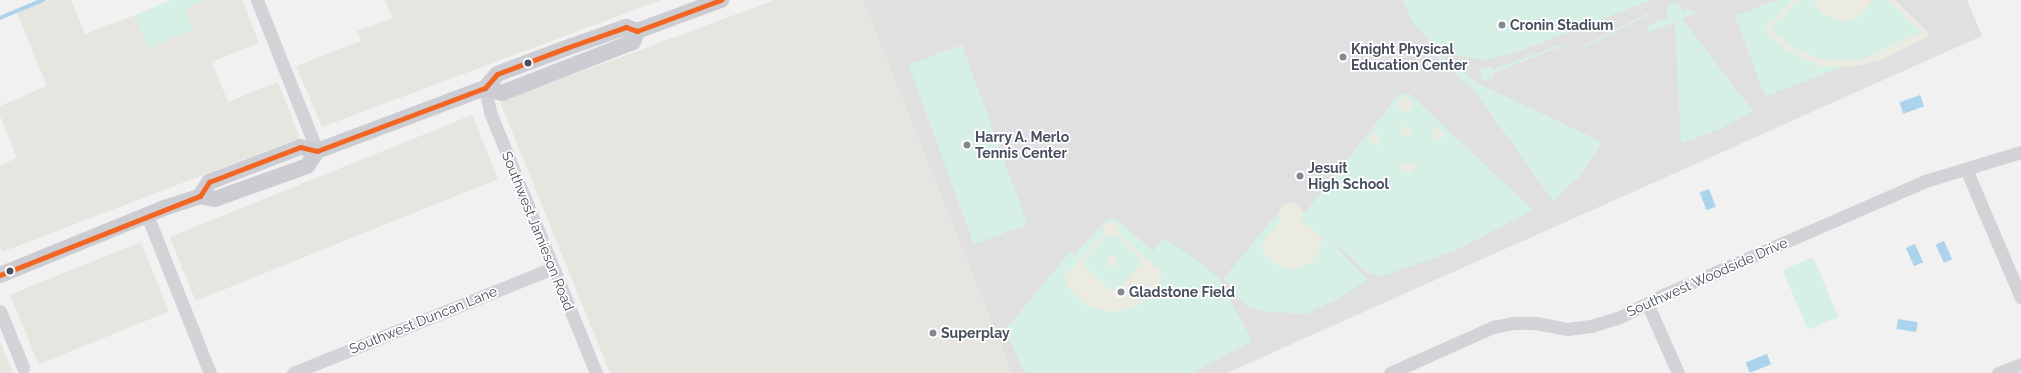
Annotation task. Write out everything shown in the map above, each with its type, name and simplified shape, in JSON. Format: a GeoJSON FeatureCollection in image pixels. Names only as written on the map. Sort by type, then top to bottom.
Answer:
{"type":"FeatureCollection","features":[{"type":"Feature","properties":{"kind":"main road"},"geometry":{"type":"LineString","coordinates":[[0,275],[147,215],[200,196],[215,199],[307,166],[317,151],[485,88],[502,93],[633,42],[637,32],[721,0]]}},
{"type":"Feature","properties":{"kind":"street"},"geometry":{"type":"LineString","coordinates":[[257,0],[317,151]]}},
{"type":"Feature","properties":{"kind":"street","name":"Southwest Jamieson Road"},"geometry":{"type":"LineString","coordinates":[[485,88],[490,112],[596,373]]}},
{"type":"Feature","properties":{"kind":"street","name":"Southwest Woodside Drive"},"geometry":{"type":"LineString","coordinates":[[1390,373],[1493,327],[1513,323],[1536,323],[1567,329],[1591,326],[1648,305],[1664,295],[1918,184],[2021,152]]}},
{"type":"Feature","properties":{"kind":"street"},"geometry":{"type":"LineString","coordinates":[[1966,168],[2021,298]]}},
{"type":"Feature","properties":{"kind":"street"},"geometry":{"type":"LineString","coordinates":[[147,215],[210,373]]}},
{"type":"Feature","properties":{"kind":"street","name":"Southwest Duncan Lane"},"geometry":{"type":"LineString","coordinates":[[293,373],[553,268]]}},
{"type":"Feature","properties":{"kind":"street"},"geometry":{"type":"LineString","coordinates":[[1648,305],[1678,373]]}},
{"type":"Feature","properties":{"kind":"street"},"geometry":{"type":"LineString","coordinates":[[0,311],[23,368]]}},
{"type":"Feature","properties":{"kind":"street"},"geometry":{"type":"LineString","coordinates":[[1998,373],[2021,364]]}},
{"type":"Feature","properties":{"kind":"shaded area"},"geometry":{"type":"Polygon","coordinates":[[[48,0],[71,0],[85,34],[135,15],[148,48],[185,9],[207,0],[242,0],[259,43],[212,62],[228,102],[278,82],[300,138],[2,252],[0,247],[0,165],[17,158],[0,116],[0,106],[47,86],[17,12],[48,0]]]}},
{"type":"Feature","properties":{"kind":"shaded area"},"geometry":{"type":"Polygon","coordinates":[[[385,0],[661,0],[322,127],[296,66],[361,41],[357,31],[392,18],[385,0]]]}},
{"type":"Feature","properties":{"kind":"shaded area"},"geometry":{"type":"Polygon","coordinates":[[[775,0],[863,0],[1012,373],[610,373],[500,102],[775,0]]]}},
{"type":"Feature","properties":{"kind":"shaded area","name":"Jesuit High School"},"geometry":{"type":"Polygon","coordinates":[[[863,0],[1967,0],[1982,36],[1227,373],[1012,373],[863,0]]]}},
{"type":"Feature","properties":{"kind":"shaded area"},"geometry":{"type":"Polygon","coordinates":[[[472,115],[498,179],[196,301],[170,237],[472,115]]]}},
{"type":"Feature","properties":{"kind":"shaded area"},"geometry":{"type":"Polygon","coordinates":[[[141,242],[169,312],[38,364],[10,295],[141,242]]]}},
{"type":"Feature","properties":{"kind":"shaded area"},"geometry":{"type":"Polygon","coordinates":[[[0,341],[13,373],[0,373],[0,341]]]}},
{"type":"Feature","properties":{"kind":"green space"},"geometry":{"type":"Polygon","coordinates":[[[171,0],[207,0],[185,9],[194,30],[148,48],[135,15],[171,0]]]}},
{"type":"Feature","properties":{"kind":"green space","name":"Cronin Stadium"},"geometry":{"type":"Polygon","coordinates":[[[1403,0],[1651,0],[1512,54],[1484,60],[1455,55],[1430,41],[1411,19],[1403,0]]]}},
{"type":"Feature","properties":{"kind":"green space"},"geometry":{"type":"Polygon","coordinates":[[[1778,0],[1895,0],[1930,35],[1880,60],[1843,67],[1765,96],[1735,16],[1778,0]]]}},
{"type":"Feature","properties":{"kind":"green space"},"geometry":{"type":"Polygon","coordinates":[[[1670,3],[1678,3],[1683,12],[1692,9],[1694,14],[1682,19],[1753,111],[1718,130],[1681,143],[1675,22],[1649,32],[1647,26],[1668,18],[1666,10],[1670,3]]]}},
{"type":"Feature","properties":{"kind":"green space"},"geometry":{"type":"Polygon","coordinates":[[[1650,12],[1651,14],[1580,50],[1579,48],[1650,12]]]}},
{"type":"Feature","properties":{"kind":"green space"},"geometry":{"type":"Polygon","coordinates":[[[1566,43],[1566,45],[1493,73],[1494,77],[1483,81],[1479,70],[1490,66],[1492,70],[1566,43]]]}},
{"type":"Feature","properties":{"kind":"green space","name":"Harry A. Merlo Tennis Center"},"geometry":{"type":"Polygon","coordinates":[[[962,45],[1027,224],[974,244],[908,64],[962,45]]]}},
{"type":"Feature","properties":{"kind":"green space"},"geometry":{"type":"Polygon","coordinates":[[[1427,45],[1479,84],[1602,142],[1581,175],[1553,201],[1474,90],[1425,48],[1427,45]]]}},
{"type":"Feature","properties":{"kind":"green space"},"geometry":{"type":"Polygon","coordinates":[[[1399,94],[1410,94],[1533,210],[1454,251],[1382,276],[1367,273],[1322,231],[1367,280],[1340,298],[1305,314],[1261,311],[1248,307],[1224,278],[1285,204],[1294,203],[1305,213],[1399,94]]]}},
{"type":"Feature","properties":{"kind":"green space","name":"Gladstone Field"},"geometry":{"type":"Polygon","coordinates":[[[1107,219],[1116,219],[1153,251],[1164,238],[1190,255],[1218,277],[1252,341],[1192,373],[1025,373],[1005,330],[1071,251],[1075,254],[1107,219]]]}},
{"type":"Feature","properties":{"kind":"green space"},"geometry":{"type":"Polygon","coordinates":[[[1813,257],[1838,317],[1808,330],[1783,270],[1813,257]]]}},
{"type":"Feature","properties":{"kind":"sand"},"geometry":{"type":"Polygon","coordinates":[[[1792,0],[1798,0],[1770,29],[1792,47],[1823,60],[1861,60],[1921,32],[1888,0],[1895,0],[1930,35],[1890,56],[1866,64],[1850,67],[1821,66],[1787,50],[1764,30],[1792,0]]]}},
{"type":"Feature","properties":{"kind":"sand"},"geometry":{"type":"Polygon","coordinates":[[[1813,0],[1873,0],[1857,18],[1842,21],[1821,13],[1813,0]]]}},
{"type":"Feature","properties":{"kind":"sand"},"geometry":{"type":"Polygon","coordinates":[[[1405,97],[1410,99],[1412,104],[1410,109],[1405,111],[1400,109],[1398,104],[1400,99],[1405,97]]]}},
{"type":"Feature","properties":{"kind":"sand"},"geometry":{"type":"Polygon","coordinates":[[[1435,125],[1445,134],[1436,143],[1433,133],[1435,125]]]}},
{"type":"Feature","properties":{"kind":"sand"},"geometry":{"type":"Polygon","coordinates":[[[1404,126],[1408,126],[1410,127],[1410,135],[1404,136],[1401,133],[1401,129],[1404,126]]]}},
{"type":"Feature","properties":{"kind":"sand"},"geometry":{"type":"Polygon","coordinates":[[[1375,129],[1379,138],[1378,147],[1368,139],[1375,129]]]}},
{"type":"Feature","properties":{"kind":"sand"},"geometry":{"type":"Polygon","coordinates":[[[1409,162],[1417,164],[1409,174],[1399,165],[1409,162]]]}},
{"type":"Feature","properties":{"kind":"sand"},"geometry":{"type":"Polygon","coordinates":[[[1294,203],[1301,209],[1301,220],[1323,239],[1319,252],[1311,263],[1291,269],[1275,264],[1265,254],[1261,244],[1281,220],[1277,214],[1285,204],[1294,203]]]}},
{"type":"Feature","properties":{"kind":"sand"},"geometry":{"type":"Polygon","coordinates":[[[1111,221],[1118,224],[1119,233],[1162,273],[1158,286],[1142,303],[1127,310],[1113,312],[1086,305],[1070,289],[1064,277],[1105,234],[1103,226],[1111,221]],[[1107,236],[1085,260],[1085,267],[1110,290],[1117,290],[1141,265],[1140,258],[1116,236],[1107,236]]]}},
{"type":"Feature","properties":{"kind":"sand"},"geometry":{"type":"Polygon","coordinates":[[[1110,256],[1114,256],[1116,257],[1116,265],[1110,266],[1107,263],[1107,259],[1110,256]]]}},
{"type":"Feature","properties":{"kind":"water"},"geometry":{"type":"Polygon","coordinates":[[[1920,95],[1924,106],[1903,114],[1899,103],[1920,95]]]}},
{"type":"Feature","properties":{"kind":"water"},"geometry":{"type":"Polygon","coordinates":[[[1709,189],[1716,207],[1706,210],[1700,193],[1709,189]]]}},
{"type":"Feature","properties":{"kind":"water"},"geometry":{"type":"Polygon","coordinates":[[[1944,241],[1952,259],[1944,263],[1936,245],[1944,241]]]}},
{"type":"Feature","properties":{"kind":"water"},"geometry":{"type":"Polygon","coordinates":[[[1915,244],[1923,262],[1914,266],[1906,248],[1915,244]]]}},
{"type":"Feature","properties":{"kind":"water"},"geometry":{"type":"Polygon","coordinates":[[[1898,319],[1918,322],[1916,332],[1896,329],[1898,319]]]}},
{"type":"Feature","properties":{"kind":"water"},"geometry":{"type":"Polygon","coordinates":[[[1767,354],[1771,364],[1750,373],[1746,363],[1767,354]]]}},
{"type":"Feature","properties":{"kind":"waterway"},"geometry":{"type":"LineString","coordinates":[[0,18],[43,0]]}},
{"type":"Feature","properties":{"kind":"transit line"},"geometry":{"type":"LineString","coordinates":[[0,275],[200,196],[209,182],[300,147],[317,151],[485,88],[497,74],[566,48],[626,27],[637,31],[721,0]]}},
{"type":"Feature","properties":{"kind":"place","name":"Cronin Stadium"},"geometry":{"type":"Point","coordinates":[1502,25]}},
{"type":"Feature","properties":{"kind":"place","name":"Knight Physical Education Center"},"geometry":{"type":"Point","coordinates":[1343,57]}},
{"type":"Feature","properties":{"kind":"place","name":"Harry A. Merlo Tennis Center"},"geometry":{"type":"Point","coordinates":[967,145]}},
{"type":"Feature","properties":{"kind":"place","name":"Jesuit High School"},"geometry":{"type":"Point","coordinates":[1300,176]}},
{"type":"Feature","properties":{"kind":"place","name":"Gladstone Field"},"geometry":{"type":"Point","coordinates":[1121,292]}},
{"type":"Feature","properties":{"kind":"place","name":"Superplay"},"geometry":{"type":"Point","coordinates":[933,333]}}]}
